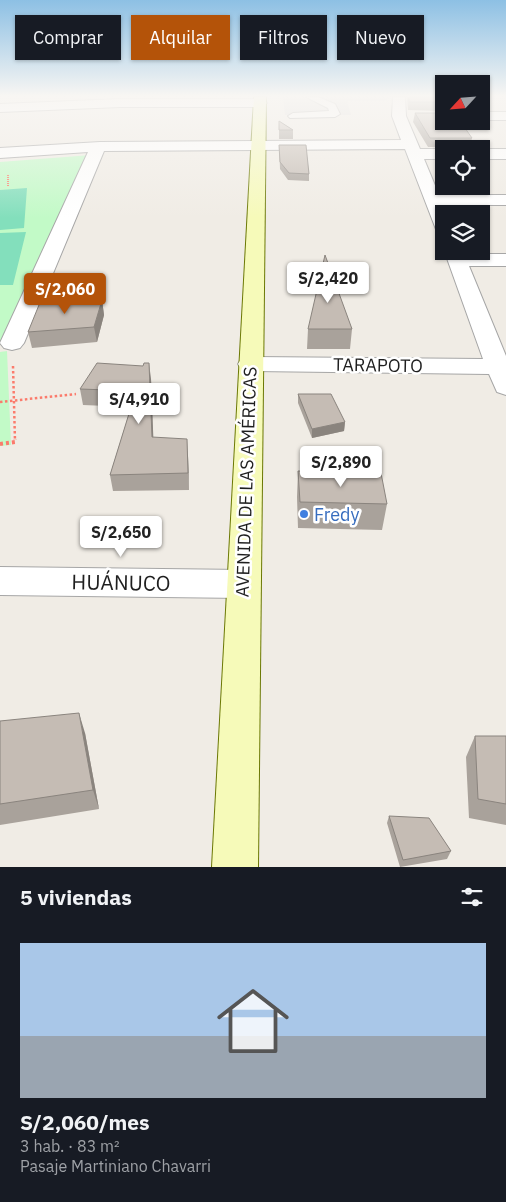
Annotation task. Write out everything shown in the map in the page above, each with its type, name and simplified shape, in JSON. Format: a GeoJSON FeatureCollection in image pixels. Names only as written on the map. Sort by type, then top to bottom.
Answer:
{"type":"FeatureCollection","features":[{"type":"Feature","properties":{"kind":"street","name":"AVENIDA DE LAS AMÉRICAS"},"geometry":{"type":"LineString","coordinates":[[235,867],[250,364],[259,137]]}},
{"type":"Feature","properties":{"kind":"street"},"geometry":{"type":"LineString","coordinates":[[407,137],[435,207]]}},
{"type":"Feature","properties":{"kind":"street"},"geometry":{"type":"LineString","coordinates":[[0,153],[100,147],[259,145],[411,149],[435,153]]}},
{"type":"Feature","properties":{"kind":"street"},"geometry":{"type":"LineString","coordinates":[[12,343],[94,156],[100,147]]}},
{"type":"Feature","properties":{"kind":"street"},"geometry":{"type":"LineString","coordinates":[[490,154],[506,154]]}},
{"type":"Feature","properties":{"kind":"street"},"geometry":{"type":"LineString","coordinates":[[432,200],[506,200]]}},
{"type":"Feature","properties":{"kind":"street"},"geometry":{"type":"LineString","coordinates":[[490,258],[506,260]]}},
{"type":"Feature","properties":{"kind":"street"},"geometry":{"type":"LineString","coordinates":[[457,260],[503,374]]}},
{"type":"Feature","properties":{"kind":"street","name":"TARAPOTO"},"geometry":{"type":"LineString","coordinates":[[250,364],[503,374]]}},
{"type":"Feature","properties":{"kind":"street","name":"HUÁNUCO"},"geometry":{"type":"LineString","coordinates":[[0,581],[243,584]]}},
{"type":"Feature","properties":{"kind":"path"},"geometry":{"type":"LineString","coordinates":[[0,444],[15,442],[12,343]]}},
{"type":"Feature","properties":{"kind":"path"},"geometry":{"type":"LineString","coordinates":[[0,402],[76,394]]}},
{"type":"Feature","properties":{"kind":"green space"},"geometry":{"type":"Polygon","coordinates":[[[91,155],[0,345],[0,162],[91,155]]]}},
{"type":"Feature","properties":{"kind":"green space"},"geometry":{"type":"Polygon","coordinates":[[[27,188],[24,228],[0,230],[0,190],[27,188]]]}},
{"type":"Feature","properties":{"kind":"green space"},"geometry":{"type":"Polygon","coordinates":[[[26,232],[13,285],[0,285],[0,233],[26,232]]]}},
{"type":"Feature","properties":{"kind":"green space"},"geometry":{"type":"Polygon","coordinates":[[[7,351],[11,445],[0,446],[0,352],[7,351]]]}},
{"type":"Feature","properties":{"kind":"building"},"geometry":{"type":"Polygon","coordinates":[[[430,137],[472,137],[430,138],[430,137]]]}},
{"type":"Feature","properties":{"kind":"building"},"geometry":{"type":"Polygon","coordinates":[[[279,145],[306,145],[309,174],[289,173],[280,162],[279,145]]]}},
{"type":"Feature","properties":{"kind":"building"},"geometry":{"type":"Polygon","coordinates":[[[325,255],[352,329],[308,329],[325,255]]]}},
{"type":"Feature","properties":{"kind":"building"},"geometry":{"type":"Polygon","coordinates":[[[41,300],[102,300],[94,327],[28,332],[41,300]]]}},
{"type":"Feature","properties":{"kind":"building"},"geometry":{"type":"Polygon","coordinates":[[[97,363],[143,366],[144,363],[149,363],[152,437],[187,439],[188,473],[110,475],[136,391],[80,389],[97,363]]]}},
{"type":"Feature","properties":{"kind":"building"},"geometry":{"type":"Polygon","coordinates":[[[298,394],[331,394],[345,422],[312,429],[298,394]]]}},
{"type":"Feature","properties":{"kind":"building"},"geometry":{"type":"Polygon","coordinates":[[[298,471],[381,473],[387,504],[300,502],[298,471]]]}},
{"type":"Feature","properties":{"kind":"building"},"geometry":{"type":"Polygon","coordinates":[[[79,713],[93,790],[0,804],[0,721],[79,713]]]}},
{"type":"Feature","properties":{"kind":"building"},"geometry":{"type":"Polygon","coordinates":[[[475,736],[506,736],[506,804],[478,799],[475,736]]]}},
{"type":"Feature","properties":{"kind":"building"},"geometry":{"type":"Polygon","coordinates":[[[389,816],[429,818],[451,851],[403,860],[389,816]]]}},
{"type":"Feature","properties":{"kind":"place","name":"Fredy"},"geometry":{"type":"Point","coordinates":[304,514]}}]}
